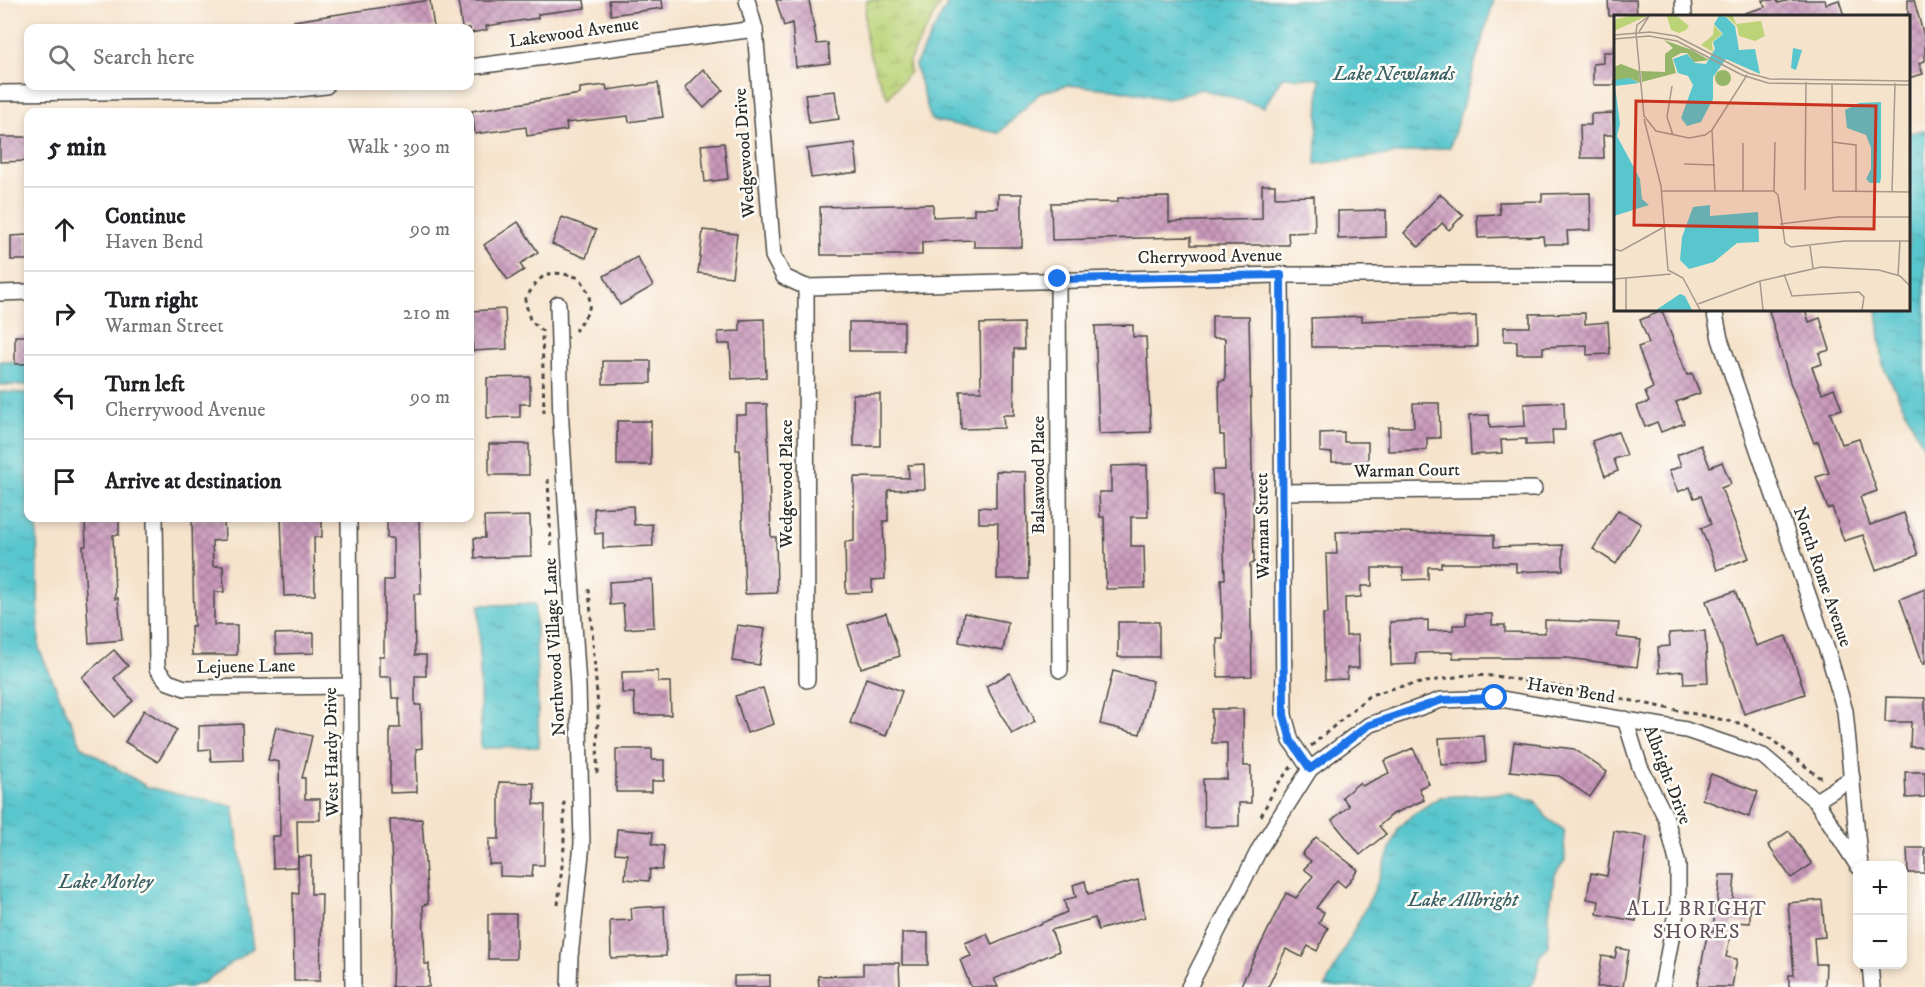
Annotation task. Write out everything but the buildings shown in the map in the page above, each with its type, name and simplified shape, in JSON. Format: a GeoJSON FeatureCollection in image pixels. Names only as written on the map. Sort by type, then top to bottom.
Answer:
{"type":"FeatureCollection","features":[{"type":"Feature","properties":{"kind":"street","name":"Wedgewood Drive"},"geometry":{"type":"LineString","coordinates":[[747,0],[755,29],[772,256],[784,277],[806,287]]}},
{"type":"Feature","properties":{"kind":"street"},"geometry":{"type":"LineString","coordinates":[[1683,0],[1684,15]]}},
{"type":"Feature","properties":{"kind":"street","name":"Lakewood Avenue"},"geometry":{"type":"LineString","coordinates":[[474,65],[755,29]]}},
{"type":"Feature","properties":{"kind":"street"},"geometry":{"type":"LineString","coordinates":[[0,93],[288,90]]}},
{"type":"Feature","properties":{"kind":"street","name":"Cherrywood Avenue"},"geometry":{"type":"LineString","coordinates":[[806,287],[1281,275],[1614,275]]}},
{"type":"Feature","properties":{"kind":"street","name":"Warman Street"},"geometry":{"type":"LineString","coordinates":[[1281,275],[1284,715],[1291,741],[1310,769]]}},
{"type":"Feature","properties":{"kind":"street","name":"Balsawood Place"},"geometry":{"type":"LineString","coordinates":[[1058,279],[1060,670]]}},
{"type":"Feature","properties":{"kind":"street","name":"Wedgewood Place"},"geometry":{"type":"LineString","coordinates":[[806,287],[807,680]]}},
{"type":"Feature","properties":{"kind":"street"},"geometry":{"type":"LineString","coordinates":[[0,293],[24,292]]}},
{"type":"Feature","properties":{"kind":"street","name":"Northwood Village Lane"},"geometry":{"type":"LineString","coordinates":[[558,304],[561,424],[578,686],[582,832],[569,987]]}},
{"type":"Feature","properties":{"kind":"street","name":"North Rome Avenue"},"geometry":{"type":"LineString","coordinates":[[1714,310],[1720,339],[1845,711],[1859,861]]}},
{"type":"Feature","properties":{"kind":"street","name":"Warman Court"},"geometry":{"type":"LineString","coordinates":[[1282,492],[1534,489]]}},
{"type":"Feature","properties":{"kind":"street","name":"Lejuene Lane"},"geometry":{"type":"LineString","coordinates":[[154,522],[157,669],[168,681],[185,688],[351,686]]}},
{"type":"Feature","properties":{"kind":"street","name":"West Hardy Drive"},"geometry":{"type":"LineString","coordinates":[[349,522],[353,987]]}},
{"type":"Feature","properties":{"kind":"street","name":"Haven Bend"},"geometry":{"type":"LineString","coordinates":[[1189,987],[1260,848],[1310,769],[1369,725],[1442,700],[1495,698],[1625,719],[1686,730],[1763,756],[1816,801],[1856,861]]}},
{"type":"Feature","properties":{"kind":"street","name":"Albright Drive"},"geometry":{"type":"LineString","coordinates":[[1625,719],[1640,767],[1666,818],[1678,865],[1678,902],[1662,987]]}},
{"type":"Feature","properties":{"kind":"street"},"geometry":{"type":"LineString","coordinates":[[1816,801],[1852,778]]}},
{"type":"Feature","properties":{"kind":"street"},"geometry":{"type":"LineString","coordinates":[[1870,969],[1872,987]]}},
{"type":"Feature","properties":{"kind":"path"},"geometry":{"type":"LineString","coordinates":[[558,906],[564,847],[564,794]]}},
{"type":"Feature","properties":{"kind":"green space"},"geometry":{"type":"Polygon","coordinates":[[[867,0],[938,0],[940,4],[909,61],[910,72],[888,98],[872,63],[866,39],[867,0]]]}},
{"type":"Feature","properties":{"kind":"water","name":"Lake Newlands"},"geometry":{"type":"Polygon","coordinates":[[[946,0],[1494,0],[1450,147],[1316,164],[1320,78],[1282,77],[1264,107],[1201,89],[1167,99],[1114,89],[1067,85],[1040,93],[999,133],[931,120],[915,65],[947,5],[946,0]]]}},
{"type":"Feature","properties":{"kind":"water"},"geometry":{"type":"Polygon","coordinates":[[[1925,130],[1925,450],[1883,365],[1877,310],[1910,310],[1910,133],[1925,130]]]}},
{"type":"Feature","properties":{"kind":"water"},"geometry":{"type":"Polygon","coordinates":[[[0,361],[24,362],[24,385],[0,385],[0,361]]]}},
{"type":"Feature","properties":{"kind":"water","name":"Lake Morley"},"geometry":{"type":"Polygon","coordinates":[[[0,392],[24,393],[24,522],[37,522],[39,649],[82,747],[147,787],[233,806],[253,948],[204,982],[190,987],[0,987],[0,392]]]}},
{"type":"Feature","properties":{"kind":"water"},"geometry":{"type":"Polygon","coordinates":[[[535,604],[539,747],[481,748],[479,605],[535,604]]]}},
{"type":"Feature","properties":{"kind":"water","name":"Lake Allbright"},"geometry":{"type":"Polygon","coordinates":[[[1511,793],[1535,801],[1548,819],[1564,830],[1565,860],[1555,874],[1549,913],[1548,945],[1539,957],[1537,973],[1531,987],[1325,987],[1373,893],[1398,829],[1412,815],[1440,797],[1511,793]]]}},
{"type":"Feature","properties":{"kind":"district","name":"ALL BRIGHT SHORES"},"geometry":{"type":"Point","coordinates":[1697,920]}},
{"type":"Feature","properties":{"kind":"route"},"geometry":{"type":"LineString","coordinates":[[1058,279],[1281,275],[1284,715],[1291,741],[1310,769],[1369,725],[1442,700],[1495,698]]}}]}
